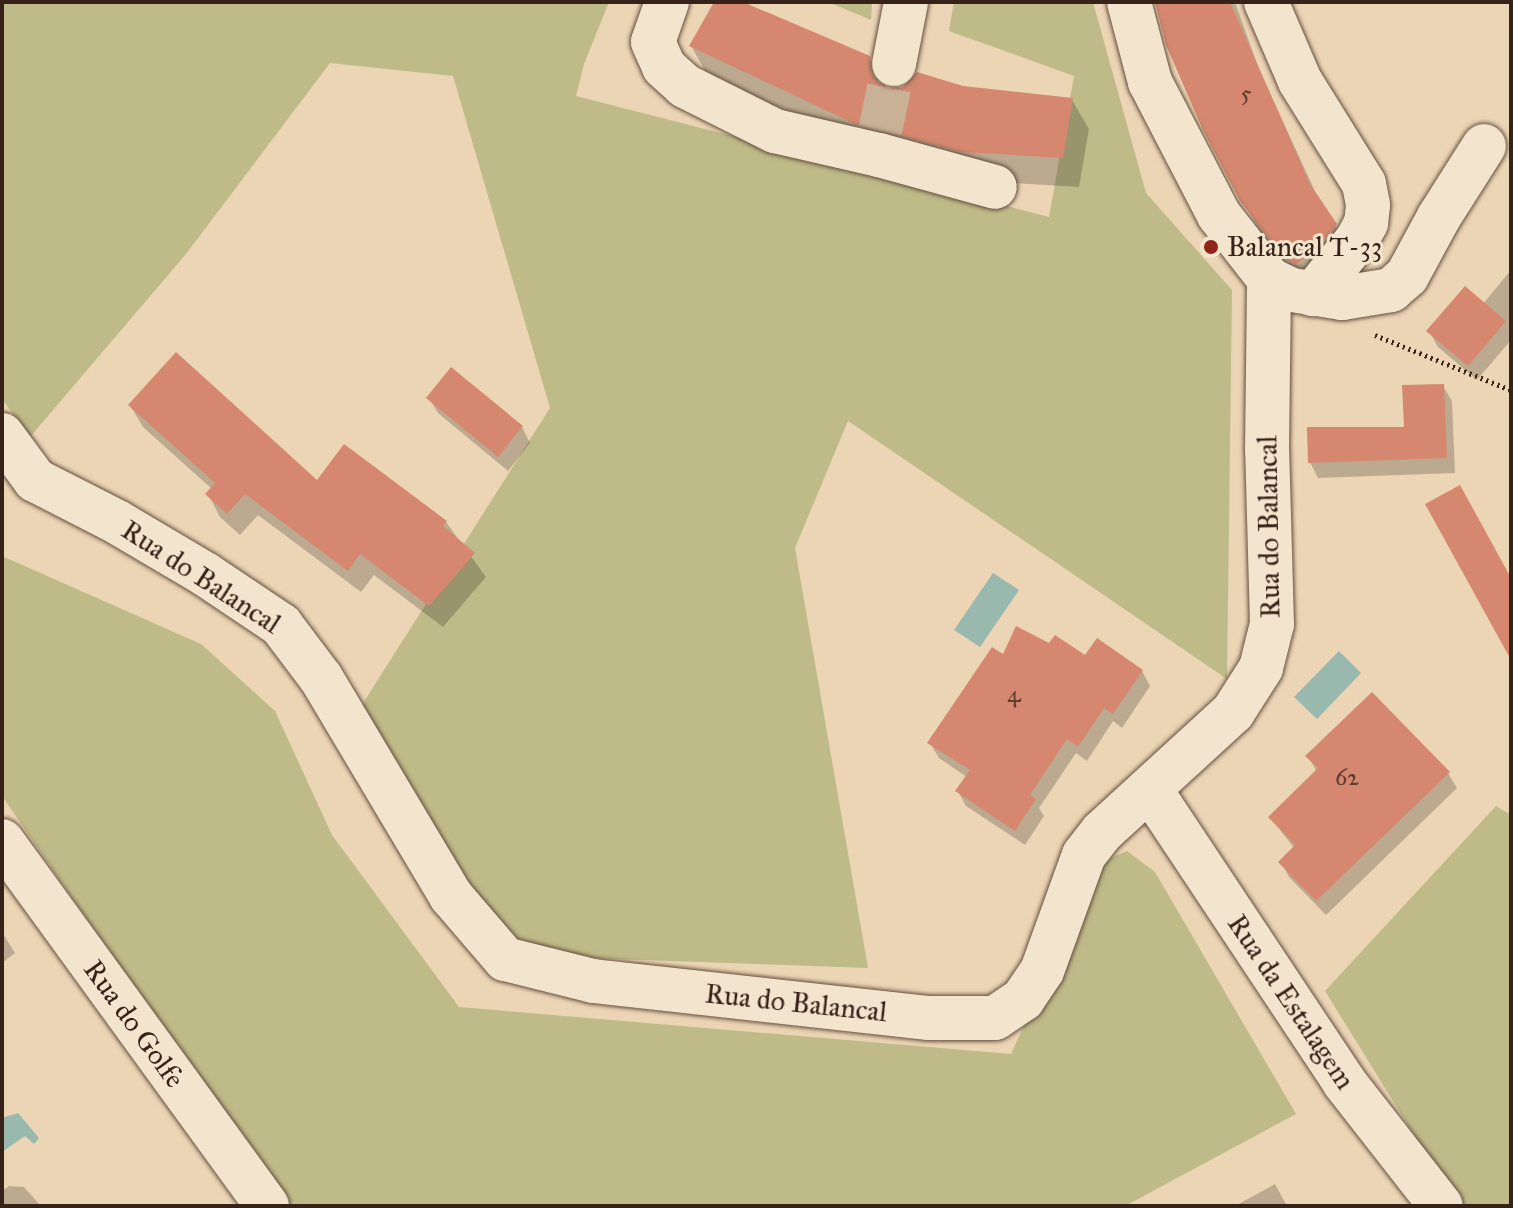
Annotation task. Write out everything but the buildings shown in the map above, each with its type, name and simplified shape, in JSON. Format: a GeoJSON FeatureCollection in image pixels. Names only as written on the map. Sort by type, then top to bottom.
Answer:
{"type":"FeatureCollection","features":[{"type":"Feature","properties":{"kind":"street"},"geometry":{"type":"LineString","coordinates":[[667,2],[653,42],[664,67],[685,86],[775,131],[880,143],[995,187]]}},
{"type":"Feature","properties":{"kind":"street"},"geometry":{"type":"LineString","coordinates":[[894,64],[906,2]]}},
{"type":"Feature","properties":{"kind":"street"},"geometry":{"type":"LineString","coordinates":[[1129,2],[1150,82],[1219,215],[1269,279],[1328,296],[1391,290],[1407,276],[1439,217],[1484,146]]}},
{"type":"Feature","properties":{"kind":"street"},"geometry":{"type":"LineString","coordinates":[[1266,2],[1300,81],[1364,184],[1368,205],[1366,223],[1328,296]]}},
{"type":"Feature","properties":{"kind":"street","name":"Rua do Balancal"},"geometry":{"type":"LineString","coordinates":[[2,435],[35,480],[167,551],[281,625],[321,678],[451,896],[505,959],[593,981],[929,1018],[995,1018],[1023,999],[1042,971],[1084,855],[1102,832],[1151,791],[1233,712],[1261,668],[1272,624],[1267,450],[1269,279]]}},
{"type":"Feature","properties":{"kind":"street","name":"Rua da Estalagem"},"geometry":{"type":"LineString","coordinates":[[1151,791],[1344,1082],[1441,1206]]}},
{"type":"Feature","properties":{"kind":"street","name":"Rua do Golfe"},"geometry":{"type":"LineString","coordinates":[[2,841],[267,1206]]}},
{"type":"Feature","properties":{"kind":"path"},"geometry":{"type":"LineString","coordinates":[[1328,296],[1377,337],[1511,390]]}},
{"type":"Feature","properties":{"kind":"shaded area"},"geometry":{"type":"Polygon","coordinates":[[[2,2],[609,2],[584,64],[576,96],[1049,217],[1074,76],[949,31],[954,2],[1093,2],[1146,193],[1232,290],[1227,679],[848,421],[795,548],[868,968],[504,955],[353,719],[550,408],[453,76],[330,63],[186,254],[30,437],[2,399],[2,2]]]}},
{"type":"Feature","properties":{"kind":"shaded area"},"geometry":{"type":"Polygon","coordinates":[[[828,2],[872,2],[871,20],[828,2]]]}},
{"type":"Feature","properties":{"kind":"shaded area"},"geometry":{"type":"Polygon","coordinates":[[[2,556],[201,644],[275,711],[332,835],[459,1007],[1011,1054],[1099,863],[1127,851],[1155,872],[1296,1114],[1125,1206],[285,1206],[2,796],[2,556]]]}},
{"type":"Feature","properties":{"kind":"shaded area"},"geometry":{"type":"Polygon","coordinates":[[[1496,806],[1511,815],[1511,1206],[1458,1206],[1325,991],[1496,806]]]}},
{"type":"Feature","properties":{"kind":"water"},"geometry":{"type":"Polygon","coordinates":[[[993,573],[1019,590],[980,647],[954,630],[993,573]]]}},
{"type":"Feature","properties":{"kind":"water"},"geometry":{"type":"Polygon","coordinates":[[[1339,651],[1361,673],[1317,719],[1294,697],[1339,651]]]}},
{"type":"Feature","properties":{"kind":"water"},"geometry":{"type":"Polygon","coordinates":[[[18,1113],[39,1138],[34,1144],[25,1136],[2,1152],[2,1118],[18,1113]]]}},
{"type":"Feature","properties":{"kind":"tunnel"},"geometry":{"type":"LineString","coordinates":[[880,131],[894,64]]}},
{"type":"Feature","properties":{"kind":"place","name":"Balancal T-33"},"geometry":{"type":"Point","coordinates":[1211,247]}}]}
